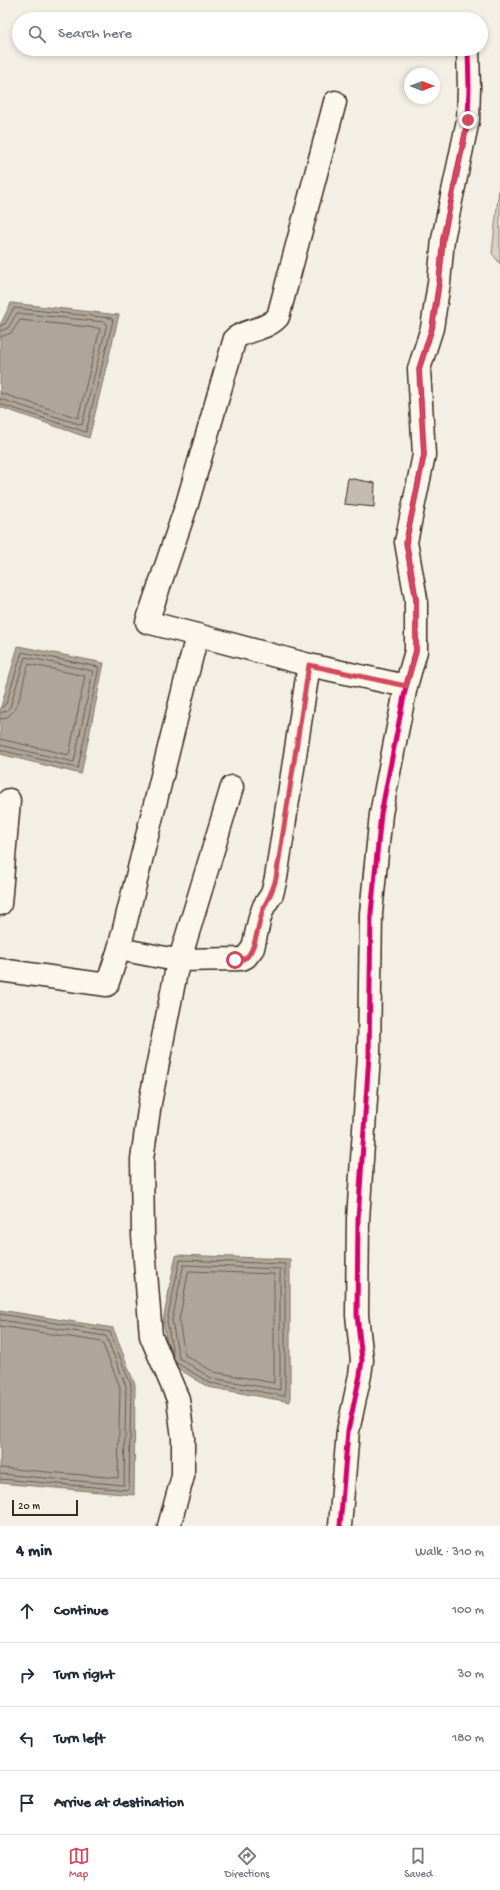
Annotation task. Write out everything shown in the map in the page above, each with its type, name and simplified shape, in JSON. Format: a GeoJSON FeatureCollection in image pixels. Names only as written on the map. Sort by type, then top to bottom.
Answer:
{"type":"FeatureCollection","features":[{"type":"Feature","properties":{"kind":"street"},"geometry":{"type":"LineString","coordinates":[[340,1526],[348,1431],[362,1360],[357,1315],[358,1219],[369,1056],[372,913],[381,814],[406,686],[416,651],[416,599],[406,542],[424,455],[419,369],[432,328],[439,283],[443,239],[468,120],[468,56]]}},
{"type":"Feature","properties":{"kind":"street"},"geometry":{"type":"LineString","coordinates":[[335,102],[278,317],[272,324],[259,329],[244,332],[235,338],[187,504],[147,622],[309,665],[406,686]]}},
{"type":"Feature","properties":{"kind":"street"},"geometry":{"type":"LineString","coordinates":[[0,970],[107,985],[119,949],[197,635]]}},
{"type":"Feature","properties":{"kind":"street"},"geometry":{"type":"LineString","coordinates":[[119,949],[181,961],[242,959],[246,957],[252,948],[260,917],[264,906],[272,894],[276,878],[309,665]]}},
{"type":"Feature","properties":{"kind":"street"},"geometry":{"type":"LineString","coordinates":[[169,1526],[183,1476],[183,1438],[178,1399],[151,1336],[143,1235],[142,1159],[150,1103],[176,972],[181,961],[232,787]]}},
{"type":"Feature","properties":{"kind":"street"},"geometry":{"type":"LineString","coordinates":[[0,904],[9,800]]}},
{"type":"Feature","properties":{"kind":"shaded area"},"geometry":{"type":"Polygon","coordinates":[[[500,179],[500,264],[492,253],[500,179]]]}},
{"type":"Feature","properties":{"kind":"water"},"geometry":{"type":"Polygon","coordinates":[[[11,303],[119,315],[89,438],[0,407],[0,325],[11,303]]]}},
{"type":"Feature","properties":{"kind":"water"},"geometry":{"type":"Polygon","coordinates":[[[18,646],[104,663],[81,774],[0,754],[0,710],[18,646]]]}},
{"type":"Feature","properties":{"kind":"water"},"geometry":{"type":"Polygon","coordinates":[[[176,1255],[290,1259],[290,1402],[208,1387],[171,1364],[163,1321],[176,1255]]]}},
{"type":"Feature","properties":{"kind":"water"},"geometry":{"type":"Polygon","coordinates":[[[0,1310],[113,1328],[135,1385],[134,1495],[0,1483],[0,1310]]]}},
{"type":"Feature","properties":{"kind":"building"},"geometry":{"type":"Polygon","coordinates":[[[348,478],[375,483],[374,507],[344,504],[348,478]]]}},
{"type":"Feature","properties":{"kind":"cycle path"},"geometry":{"type":"LineString","coordinates":[[340,1526],[348,1431],[362,1360],[357,1315],[358,1219],[369,1055],[371,913],[381,814],[406,686],[416,651],[416,599],[406,542],[424,455],[419,369],[432,328],[439,283],[443,239],[468,120],[468,56]]}},
{"type":"Feature","properties":{"kind":"route"},"geometry":{"type":"LineString","coordinates":[[235,960],[246,957],[252,948],[264,906],[272,894],[276,878],[309,665],[406,686],[416,651],[416,599],[407,557],[406,542],[409,521],[424,455],[419,369],[432,328],[439,283],[443,239],[468,120]]}}]}
